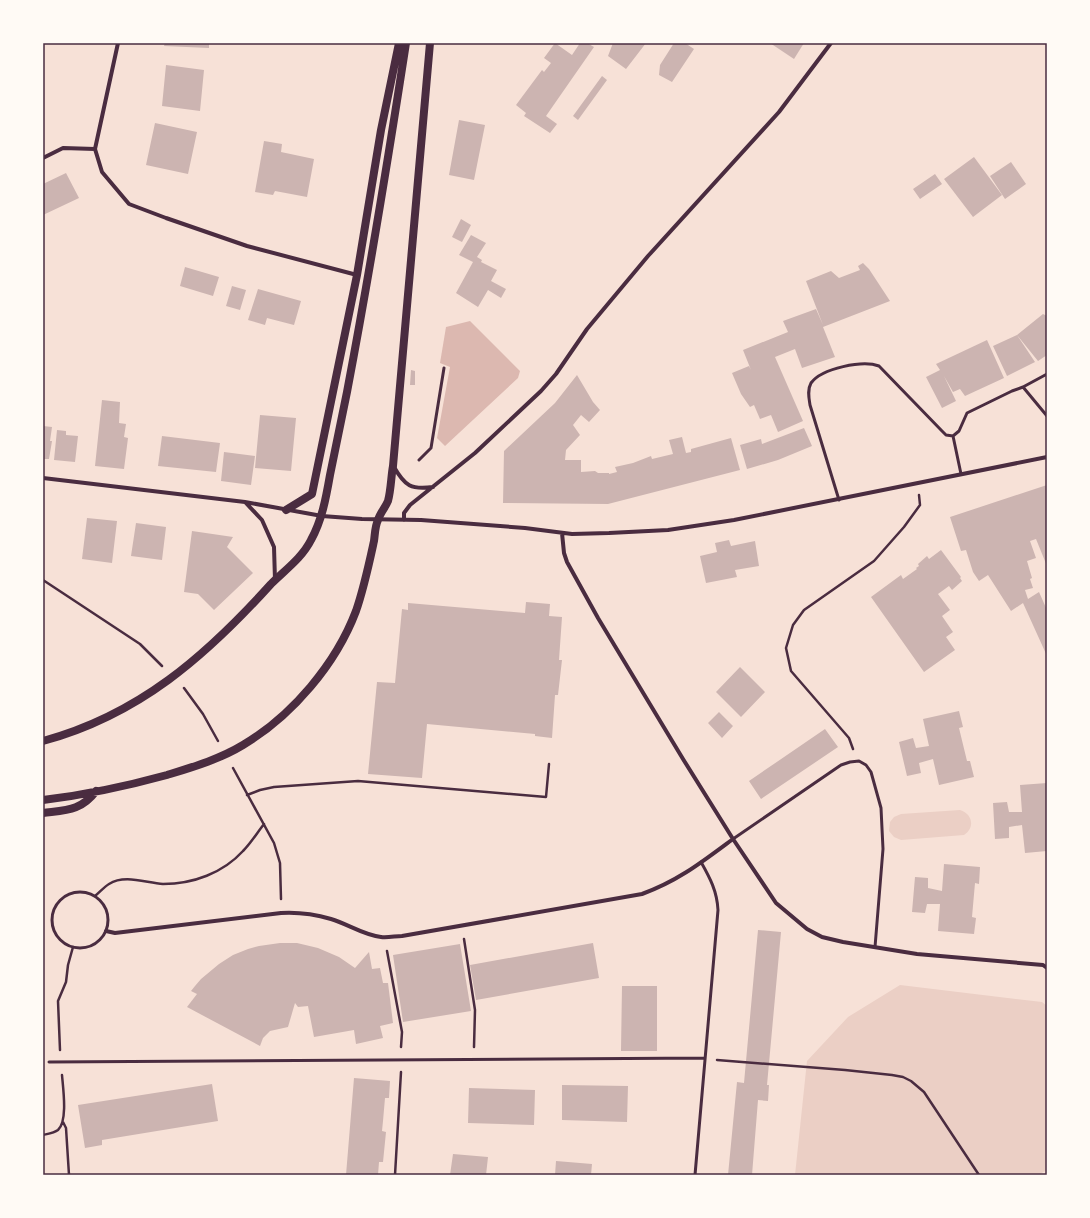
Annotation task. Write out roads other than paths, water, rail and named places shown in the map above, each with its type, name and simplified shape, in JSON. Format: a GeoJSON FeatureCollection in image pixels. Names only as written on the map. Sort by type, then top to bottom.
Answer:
{"type":"FeatureCollection","features":[{"type":"Feature","properties":{"kind":"main road"},"geometry":{"type":"LineString","coordinates":[[286,510],[312,494],[357,275],[381,130],[399,43]]}},
{"type":"Feature","properties":{"kind":"main road"},"geometry":{"type":"LineString","coordinates":[[43,741],[106,719],[156,690],[196,658],[241,618],[275,581],[301,556],[311,541],[322,516],[336,451],[368,278],[406,43]]}},
{"type":"Feature","properties":{"kind":"main road"},"geometry":{"type":"LineString","coordinates":[[43,800],[96,791],[151,779],[204,763],[243,746],[261,734],[297,702],[313,684],[332,658],[355,612],[367,569],[378,519],[388,501],[393,466],[430,43]]}},
{"type":"Feature","properties":{"kind":"main road"},"geometry":{"type":"LineString","coordinates":[[43,813],[72,809],[81,806],[90,799],[96,791]]}},
{"type":"Feature","properties":{"kind":"street"},"geometry":{"type":"LineString","coordinates":[[118,43],[95,149],[102,172],[129,204],[247,246],[357,275]]}},
{"type":"Feature","properties":{"kind":"street"},"geometry":{"type":"LineString","coordinates":[[404,520],[404,513],[410,505],[475,453],[542,391],[587,330],[648,256],[779,112],[831,43]]}},
{"type":"Feature","properties":{"kind":"street"},"geometry":{"type":"LineString","coordinates":[[43,158],[63,148],[95,149]]}},
{"type":"Feature","properties":{"kind":"street"},"geometry":{"type":"LineString","coordinates":[[43,478],[245,502],[322,516],[421,520],[525,528],[562,533],[609,533],[668,530],[734,520],[1047,457]]}},
{"type":"Feature","properties":{"kind":"street"},"geometry":{"type":"LineString","coordinates":[[393,466],[405,483],[413,487],[422,488],[434,486]]}},
{"type":"Feature","properties":{"kind":"street"},"geometry":{"type":"LineString","coordinates":[[245,502],[262,520],[274,547],[275,581]]}},
{"type":"Feature","properties":{"kind":"street"},"geometry":{"type":"LineString","coordinates":[[562,533],[564,553],[577,583],[733,839],[776,902],[807,929],[822,937],[917,954],[1045,966],[1047,961]]}},
{"type":"Feature","properties":{"kind":"street"},"geometry":{"type":"LineString","coordinates":[[106,931],[115,933],[281,913],[310,914],[331,919],[348,925],[365,934],[385,937],[402,936],[642,894],[674,881],[733,839]]}},
{"type":"Feature","properties":{"kind":"lane"},"geometry":{"type":"LineString","coordinates":[[839,500],[808,394],[811,384],[819,376],[854,365],[868,364],[879,366],[942,431],[946,434],[954,436]]}},
{"type":"Feature","properties":{"kind":"lane"},"geometry":{"type":"LineString","coordinates":[[419,460],[431,448],[444,368]]}},
{"type":"Feature","properties":{"kind":"lane"},"geometry":{"type":"LineString","coordinates":[[954,436],[959,431],[967,413],[1047,374]]}},
{"type":"Feature","properties":{"kind":"lane"},"geometry":{"type":"LineString","coordinates":[[1023,387],[1047,416]]}},
{"type":"Feature","properties":{"kind":"lane"},"geometry":{"type":"LineString","coordinates":[[954,436],[961,474]]}},
{"type":"Feature","properties":{"kind":"lane"},"geometry":{"type":"LineString","coordinates":[[733,839],[842,765],[854,761],[859,761],[866,765],[871,772],[880,808],[883,849],[875,947]]}},
{"type":"Feature","properties":{"kind":"lane"},"geometry":{"type":"LineString","coordinates":[[695,1175],[718,910],[714,888],[701,862]]}},
{"type":"Feature","properties":{"kind":"lane"},"geometry":{"type":"LineString","coordinates":[[86,892],[95,896],[101,901],[105,908],[108,915],[106,931],[96,943],[81,948],[73,947],[64,943],[52,928],[51,918],[53,908],[59,900],[67,894],[86,892]]}},
{"type":"Feature","properties":{"kind":"lane"},"geometry":{"type":"LineString","coordinates":[[49,1062],[705,1058]]}}]}
